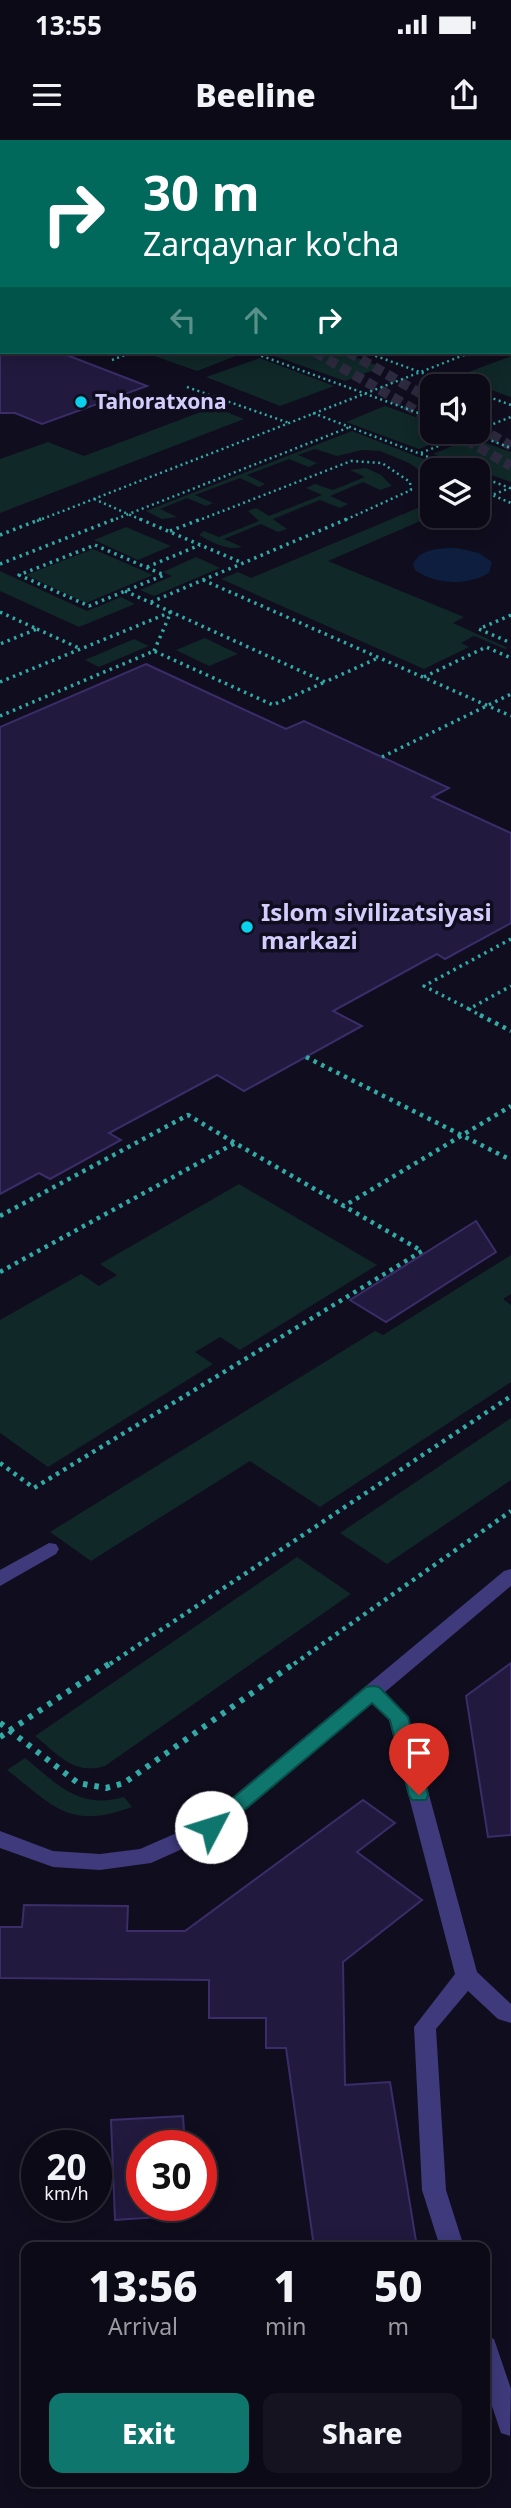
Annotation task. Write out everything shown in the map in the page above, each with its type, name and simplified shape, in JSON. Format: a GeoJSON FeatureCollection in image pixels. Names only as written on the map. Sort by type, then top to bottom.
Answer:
{"type":"FeatureCollection","features":[{"type":"Feature","properties":{"kind":"street"},"geometry":{"type":"LineString","coordinates":[[0,1579],[49,1549]]}},
{"type":"Feature","properties":{"kind":"street"},"geometry":{"type":"LineString","coordinates":[[0,1839],[53,1859],[100,1863],[143,1857],[211,1827],[511,1576]]}},
{"type":"Feature","properties":{"kind":"street"},"geometry":{"type":"LineString","coordinates":[[373,1692],[398,1717],[467,1976],[506,2013],[511,2014]]}},
{"type":"Feature","properties":{"kind":"street"},"geometry":{"type":"LineString","coordinates":[[450,2242],[434,2190],[425,2027],[467,1976]]}},
{"type":"Feature","properties":{"kind":"street"},"geometry":{"type":"LineString","coordinates":[[490,2363],[510,2425]]}},
{"type":"Feature","properties":{"kind":"path"},"geometry":{"type":"LineString","coordinates":[[112,360],[125,355],[122,354]]}},
{"type":"Feature","properties":{"kind":"path"},"geometry":{"type":"LineString","coordinates":[[257,354],[420,414]]}},
{"type":"Feature","properties":{"kind":"path"},"geometry":{"type":"LineString","coordinates":[[370,354],[425,374]]}},
{"type":"Feature","properties":{"kind":"path"},"geometry":{"type":"LineString","coordinates":[[0,535],[466,354]]}},
{"type":"Feature","properties":{"kind":"path"},"geometry":{"type":"LineString","coordinates":[[187,387],[289,423]]}},
{"type":"Feature","properties":{"kind":"path"},"geometry":{"type":"LineString","coordinates":[[490,397],[511,405]]}},
{"type":"Feature","properties":{"kind":"path"},"geometry":{"type":"LineString","coordinates":[[313,413],[431,458]]}},
{"type":"Feature","properties":{"kind":"path"},"geometry":{"type":"LineString","coordinates":[[490,425],[511,417]]}},
{"type":"Feature","properties":{"kind":"path"},"geometry":{"type":"LineString","coordinates":[[0,564],[350,427]]}},
{"type":"Feature","properties":{"kind":"path"},"geometry":{"type":"LineString","coordinates":[[490,439],[511,448]]}},
{"type":"Feature","properties":{"kind":"path"},"geometry":{"type":"LineString","coordinates":[[421,454],[445,444]]}},
{"type":"Feature","properties":{"kind":"path"},"geometry":{"type":"LineString","coordinates":[[151,602],[401,496],[411,490],[410,482],[382,463],[351,461],[170,531]]}},
{"type":"Feature","properties":{"kind":"path"},"geometry":{"type":"LineString","coordinates":[[490,480],[510,488]]}},
{"type":"Feature","properties":{"kind":"path"},"geometry":{"type":"LineString","coordinates":[[510,488],[492,495],[511,503]]}},
{"type":"Feature","properties":{"kind":"path"},"geometry":{"type":"LineString","coordinates":[[94,498],[241,563]]}},
{"type":"Feature","properties":{"kind":"path"},"geometry":{"type":"LineString","coordinates":[[0,529],[7,532]]}},
{"type":"Feature","properties":{"kind":"path"},"geometry":{"type":"LineString","coordinates":[[95,545],[146,567],[164,575],[89,606],[19,575],[95,545]]}},
{"type":"Feature","properties":{"kind":"path"},"geometry":{"type":"LineString","coordinates":[[146,567],[201,545]]}},
{"type":"Feature","properties":{"kind":"path"},"geometry":{"type":"LineString","coordinates":[[203,580],[511,716]]}},
{"type":"Feature","properties":{"kind":"path"},"geometry":{"type":"LineString","coordinates":[[125,591],[325,681]]}},
{"type":"Feature","properties":{"kind":"path"},"geometry":{"type":"LineString","coordinates":[[0,682],[171,611]]}},
{"type":"Feature","properties":{"kind":"path"},"geometry":{"type":"LineString","coordinates":[[0,716],[154,651],[171,611]]}},
{"type":"Feature","properties":{"kind":"path"},"geometry":{"type":"LineString","coordinates":[[0,612],[81,649]]}},
{"type":"Feature","properties":{"kind":"path"},"geometry":{"type":"LineString","coordinates":[[511,615],[479,629],[511,643]]}},
{"type":"Feature","properties":{"kind":"path"},"geometry":{"type":"LineString","coordinates":[[0,644],[37,629]]}},
{"type":"Feature","properties":{"kind":"path"},"geometry":{"type":"LineString","coordinates":[[423,677],[486,647],[511,658]]}},
{"type":"Feature","properties":{"kind":"path"},"geometry":{"type":"LineString","coordinates":[[154,651],[273,705],[378,657]]}},
{"type":"Feature","properties":{"kind":"path"},"geometry":{"type":"LineString","coordinates":[[382,757],[511,694]]}},
{"type":"Feature","properties":{"kind":"path"},"geometry":{"type":"LineString","coordinates":[[511,939],[424,986],[511,1031]]}},
{"type":"Feature","properties":{"kind":"path"},"geometry":{"type":"LineString","coordinates":[[469,1009],[511,986]]}},
{"type":"Feature","properties":{"kind":"path"},"geometry":{"type":"LineString","coordinates":[[306,1057],[511,1160]]}},
{"type":"Feature","properties":{"kind":"path"},"geometry":{"type":"LineString","coordinates":[[344,1206],[511,1106]]}},
{"type":"Feature","properties":{"kind":"path"},"geometry":{"type":"LineString","coordinates":[[0,1216],[188,1115],[422,1251],[34,1488],[0,1463]]}},
{"type":"Feature","properties":{"kind":"path"},"geometry":{"type":"LineString","coordinates":[[0,1272],[235,1143]]}},
{"type":"Feature","properties":{"kind":"path"},"geometry":{"type":"LineString","coordinates":[[0,1737],[511,1396]]}},
{"type":"Feature","properties":{"kind":"path"},"geometry":{"type":"LineString","coordinates":[[0,1723],[78,1783],[106,1788],[124,1783],[511,1511]]}},
{"type":"Feature","properties":{"kind":"green space"},"geometry":{"type":"Polygon","coordinates":[[[149,354],[241,354],[197,371],[149,354]]]}},
{"type":"Feature","properties":{"kind":"green space"},"geometry":{"type":"Polygon","coordinates":[[[269,354],[346,354],[382,367],[345,381],[269,354]]]}},
{"type":"Feature","properties":{"kind":"green space"},"geometry":{"type":"Polygon","coordinates":[[[511,356],[511,397],[490,390],[490,374],[463,374],[511,356]]]}},
{"type":"Feature","properties":{"kind":"green space"},"geometry":{"type":"Polygon","coordinates":[[[260,358],[334,386],[280,406],[206,377],[260,358]]]}},
{"type":"Feature","properties":{"kind":"green space"},"geometry":{"type":"Polygon","coordinates":[[[385,406],[420,419],[420,444],[431,444],[419,449],[346,422],[385,406]]]}},
{"type":"Feature","properties":{"kind":"green space"},"geometry":{"type":"Polygon","coordinates":[[[214,407],[244,419],[0,513],[0,459],[48,442],[84,456],[214,407]]]}},
{"type":"Feature","properties":{"kind":"green space"},"geometry":{"type":"Polygon","coordinates":[[[352,431],[421,458],[420,471],[380,451],[362,450],[337,456],[315,449],[298,455],[317,463],[309,467],[289,459],[247,475],[265,484],[259,487],[240,478],[195,495],[213,503],[206,506],[187,498],[160,509],[177,517],[162,519],[146,511],[352,431]]]}},
{"type":"Feature","properties":{"kind":"green space"},"geometry":{"type":"Polygon","coordinates":[[[457,444],[489,444],[511,452],[511,482],[490,474],[490,458],[444,458],[433,454],[457,444]]]}},
{"type":"Feature","properties":{"kind":"green space"},"geometry":{"type":"Polygon","coordinates":[[[366,468],[381,475],[392,486],[380,490],[363,482],[330,496],[348,504],[340,508],[320,500],[273,519],[287,529],[278,532],[261,524],[224,539],[242,547],[225,547],[199,535],[204,531],[219,537],[259,521],[248,511],[256,508],[269,516],[322,495],[306,488],[315,484],[333,490],[365,477],[350,470],[366,468]]]}},
{"type":"Feature","properties":{"kind":"green space"},"geometry":{"type":"Polygon","coordinates":[[[420,507],[420,521],[328,561],[464,617],[453,623],[508,648],[474,636],[461,643],[469,647],[424,669],[221,579],[238,572],[251,578],[420,507]]]}},
{"type":"Feature","properties":{"kind":"green space"},"geometry":{"type":"Polygon","coordinates":[[[126,527],[171,546],[138,560],[94,540],[126,527]]]}},
{"type":"Feature","properties":{"kind":"green space"},"geometry":{"type":"Polygon","coordinates":[[[93,549],[153,575],[86,603],[26,575],[93,549]]]}},
{"type":"Feature","properties":{"kind":"green space"},"geometry":{"type":"Polygon","coordinates":[[[196,557],[220,568],[154,596],[140,590],[172,576],[163,572],[196,557]]]}},
{"type":"Feature","properties":{"kind":"green space"},"geometry":{"type":"Polygon","coordinates":[[[0,571],[87,611],[121,597],[135,604],[79,627],[0,591],[0,571]]]}},
{"type":"Feature","properties":{"kind":"green space"},"geometry":{"type":"Polygon","coordinates":[[[205,638],[238,654],[209,666],[176,650],[205,638]]]}},
{"type":"Feature","properties":{"kind":"green space"},"geometry":{"type":"Polygon","coordinates":[[[134,639],[149,646],[99,667],[85,660],[134,639]]]}},
{"type":"Feature","properties":{"kind":"green space"},"geometry":{"type":"Polygon","coordinates":[[[239,1184],[377,1265],[240,1350],[220,1337],[195,1352],[213,1364],[48,1467],[0,1433],[0,1320],[81,1274],[99,1286],[117,1275],[100,1264],[239,1184]]]}},
{"type":"Feature","properties":{"kind":"green space"},"geometry":{"type":"Polygon","coordinates":[[[511,1255],[511,1294],[503,1299],[511,1305],[511,1382],[320,1507],[250,1461],[91,1561],[50,1532],[375,1331],[383,1335],[511,1255]]]}},
{"type":"Feature","properties":{"kind":"green space"},"geometry":{"type":"Polygon","coordinates":[[[511,1418],[511,1480],[387,1564],[340,1533],[511,1418]]]}},
{"type":"Feature","properties":{"kind":"green space"},"geometry":{"type":"Polygon","coordinates":[[[297,1557],[351,1594],[105,1766],[75,1766],[35,1736],[297,1557]]]}},
{"type":"Feature","properties":{"kind":"green space"},"geometry":{"type":"Polygon","coordinates":[[[25,1758],[70,1792],[94,1800],[124,1797],[132,1807],[93,1816],[64,1811],[38,1795],[7,1770],[25,1758]]]}},
{"type":"Feature","properties":{"kind":"water"},"geometry":{"type":"Polygon","coordinates":[[[457,548],[479,553],[492,562],[489,573],[471,580],[451,582],[432,579],[415,570],[413,564],[416,559],[426,552],[457,548]]]}},
{"type":"Feature","properties":{"kind":"building"},"geometry":{"type":"Polygon","coordinates":[[[0,354],[64,354],[147,386],[42,424],[15,413],[0,413],[0,354]]]}},
{"type":"Feature","properties":{"kind":"building","name":"Islom sivilizatsiyasi markazi"},"geometry":{"type":"Polygon","coordinates":[[[146,664],[286,729],[304,721],[449,788],[432,797],[511,833],[511,923],[445,959],[437,954],[333,1011],[362,1026],[244,1091],[217,1075],[109,1133],[121,1140],[50,1179],[39,1173],[0,1194],[0,727],[146,664]]]}},
{"type":"Feature","properties":{"kind":"building"},"geometry":{"type":"Polygon","coordinates":[[[476,1221],[496,1252],[386,1322],[350,1300],[476,1221]]]}},
{"type":"Feature","properties":{"kind":"building"},"geometry":{"type":"Polygon","coordinates":[[[511,1663],[511,1835],[488,1837],[466,1696],[511,1663]]]}},
{"type":"Feature","properties":{"kind":"building"},"geometry":{"type":"Polygon","coordinates":[[[363,1800],[395,1823],[357,1852],[422,1900],[343,1962],[345,2085],[390,2082],[416,2242],[313,2242],[286,2048],[266,2048],[266,2018],[209,2018],[209,1980],[0,1978],[0,1927],[22,1927],[24,1905],[128,1906],[127,1931],[185,1931],[363,1800]]]}},
{"type":"Feature","properties":{"kind":"building"},"geometry":{"type":"Polygon","coordinates":[[[183,2116],[184,2130],[126,2130],[126,2219],[115,2220],[111,2120],[183,2116]]]}},
{"type":"Feature","properties":{"kind":"tunnel"},"geometry":{"type":"LineString","coordinates":[[318,354],[420,413]]}},
{"type":"Feature","properties":{"kind":"tunnel"},"geometry":{"type":"LineString","coordinates":[[352,354],[420,393]]}},
{"type":"Feature","properties":{"kind":"tunnel"},"geometry":{"type":"LineString","coordinates":[[490,434],[511,446]]}},
{"type":"Feature","properties":{"kind":"tunnel"},"geometry":{"type":"LineString","coordinates":[[473,444],[511,466]]}},
{"type":"Feature","properties":{"kind":"place","name":"Tahoratxona"},"geometry":{"type":"Point","coordinates":[81,402]}},
{"type":"Feature","properties":{"kind":"place","name":"Islom sivilizatsiyasi markazi"},"geometry":{"type":"Point","coordinates":[247,927]}},
{"type":"Feature","properties":{"kind":"route"},"geometry":{"type":"LineString","coordinates":[[211,1827],[373,1692],[398,1717],[419,1795]]}}]}
